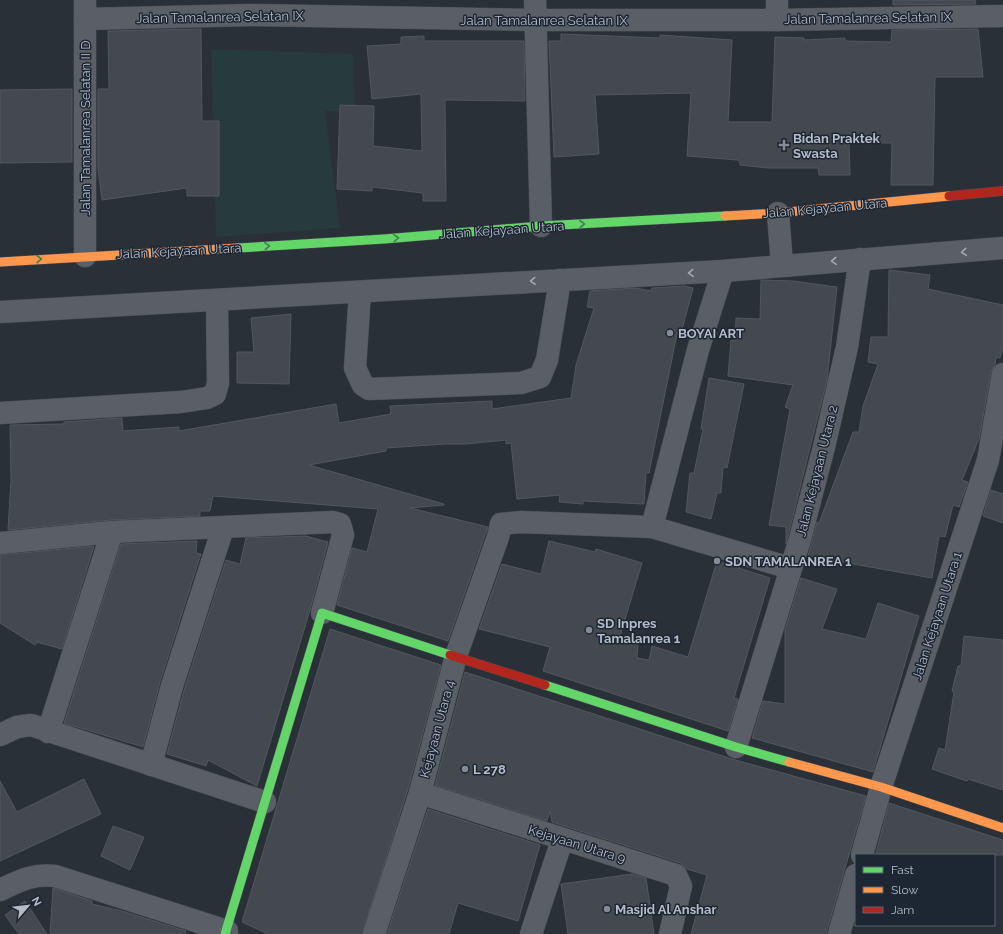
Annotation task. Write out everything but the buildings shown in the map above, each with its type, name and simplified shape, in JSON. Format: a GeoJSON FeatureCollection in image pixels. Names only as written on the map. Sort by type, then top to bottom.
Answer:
{"type":"FeatureCollection","features":[{"type":"Feature","properties":{"kind":"street","name":"Jalan Tamalanrea Selatan IX"},"geometry":{"type":"LineString","coordinates":[[85,10],[251,8],[777,10],[1003,16]]}},
{"type":"Feature","properties":{"kind":"street","name":"Jalan Tamalanrea Selatan II D"},"geometry":{"type":"LineString","coordinates":[[85,10],[85,256]]}},
{"type":"Feature","properties":{"kind":"street"},"geometry":{"type":"LineString","coordinates":[[535,10],[541,226]]}},
{"type":"Feature","properties":{"kind":"street","name":"Jalan Kejayaan Utara"},"geometry":{"type":"LineString","coordinates":[[0,262],[384,239],[541,226],[778,213],[1003,191]]}},
{"type":"Feature","properties":{"kind":"street"},"geometry":{"type":"LineString","coordinates":[[778,213],[782,265]]}},
{"type":"Feature","properties":{"kind":"street"},"geometry":{"type":"LineString","coordinates":[[0,312],[723,271],[1003,248]]}},
{"type":"Feature","properties":{"kind":"street","name":"Jalan Kejayaan Utara 2"},"geometry":{"type":"LineString","coordinates":[[736,747],[800,539],[818,470],[847,347],[860,259]]}},
{"type":"Feature","properties":{"kind":"street"},"geometry":{"type":"LineString","coordinates":[[723,271],[698,350],[652,527],[790,568]]}},
{"type":"Feature","properties":{"kind":"street"},"geometry":{"type":"LineString","coordinates":[[360,292],[355,368],[363,385],[369,388],[520,383],[540,377],[547,360],[560,280]]}},
{"type":"Feature","properties":{"kind":"street"},"geometry":{"type":"LineString","coordinates":[[0,413],[181,402],[207,398],[215,394],[218,384],[217,300]]}},
{"type":"Feature","properties":{"kind":"street","name":"Jalan Kejayaan Utara 1"},"geometry":{"type":"LineString","coordinates":[[862,854],[881,787],[988,460],[1003,374]]}},
{"type":"Feature","properties":{"kind":"street"},"geometry":{"type":"LineString","coordinates":[[0,543],[112,532],[223,528],[318,521],[340,524],[343,535],[322,613],[226,932],[55,876],[39,875],[26,878],[0,890]]}},
{"type":"Feature","properties":{"kind":"street","name":"Kejayaan Utara 4"},"geometry":{"type":"LineString","coordinates":[[374,934],[420,793],[456,656],[498,537],[501,524],[521,522],[652,527]]}},
{"type":"Feature","properties":{"kind":"street"},"geometry":{"type":"LineString","coordinates":[[151,765],[172,686],[223,528]]}},
{"type":"Feature","properties":{"kind":"street"},"geometry":{"type":"LineString","coordinates":[[48,732],[112,532]]}},
{"type":"Feature","properties":{"kind":"street"},"geometry":{"type":"LineString","coordinates":[[322,613],[736,747],[881,787],[1003,828]]}},
{"type":"Feature","properties":{"kind":"street"},"geometry":{"type":"LineString","coordinates":[[0,735],[18,727],[31,725],[48,732],[264,802]]}},
{"type":"Feature","properties":{"kind":"street","name":"Kejayaan Utara 9"},"geometry":{"type":"LineString","coordinates":[[420,793],[562,840],[676,875],[681,886],[670,934]]}},
{"type":"Feature","properties":{"kind":"street"},"geometry":{"type":"LineString","coordinates":[[531,934],[562,840]]}},
{"type":"Feature","properties":{"kind":"street"},"geometry":{"type":"LineString","coordinates":[[839,934],[855,878]]}},
{"type":"Feature","properties":{"kind":"green space"},"geometry":{"type":"Polygon","coordinates":[[[211,49],[353,54],[355,112],[325,111],[340,228],[216,237],[211,49]]]}},
{"type":"Feature","properties":{"kind":"traffic: fast"},"geometry":{"type":"LineString","coordinates":[[238,248],[384,239],[541,226],[725,216]]}},
{"type":"Feature","properties":{"kind":"traffic: fast"},"geometry":{"type":"LineString","coordinates":[[225,934],[322,613],[450,655]]}},
{"type":"Feature","properties":{"kind":"traffic: fast"},"geometry":{"type":"LineString","coordinates":[[545,685],[736,747],[789,762]]}},
{"type":"Feature","properties":{"kind":"traffic: slow"},"geometry":{"type":"LineString","coordinates":[[725,216],[778,213],[949,196]]}},
{"type":"Feature","properties":{"kind":"traffic: slow"},"geometry":{"type":"LineString","coordinates":[[0,262],[238,248]]}},
{"type":"Feature","properties":{"kind":"traffic: slow"},"geometry":{"type":"LineString","coordinates":[[789,762],[881,787],[1003,828]]}},
{"type":"Feature","properties":{"kind":"traffic: jam"},"geometry":{"type":"LineString","coordinates":[[949,196],[1003,191]]}},
{"type":"Feature","properties":{"kind":"traffic: jam"},"geometry":{"type":"LineString","coordinates":[[450,655],[545,685]]}},
{"type":"Feature","properties":{"kind":"place","name":"Bidan Praktek Swasta"},"geometry":{"type":"Point","coordinates":[784,145]}},
{"type":"Feature","properties":{"kind":"place","name":"BOYAI ART"},"geometry":{"type":"Point","coordinates":[670,333]}},
{"type":"Feature","properties":{"kind":"place","name":"SDN TAMALANREA 1"},"geometry":{"type":"Point","coordinates":[717,561]}},
{"type":"Feature","properties":{"kind":"place","name":"SD Inpres Tamalanrea 1"},"geometry":{"type":"Point","coordinates":[589,630]}},
{"type":"Feature","properties":{"kind":"place","name":"L 278"},"geometry":{"type":"Point","coordinates":[465,769]}},
{"type":"Feature","properties":{"kind":"place","name":"Masjid Al Anshar"},"geometry":{"type":"Point","coordinates":[607,909]}}]}
